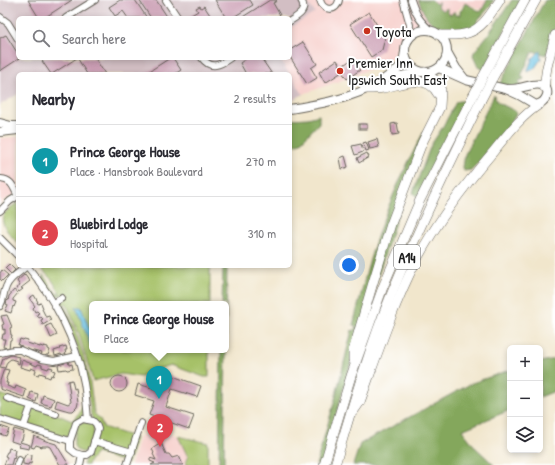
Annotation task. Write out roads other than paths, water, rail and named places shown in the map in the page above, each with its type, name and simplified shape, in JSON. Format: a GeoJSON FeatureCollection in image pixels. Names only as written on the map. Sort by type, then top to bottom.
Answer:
{"type":"FeatureCollection","features":[{"type":"Feature","properties":{"kind":"highway"},"geometry":{"type":"LineString","coordinates":[[435,33],[461,34],[475,29],[487,20],[500,0]]}},
{"type":"Feature","properties":{"kind":"highway","name":"A14"},"geometry":{"type":"LineString","coordinates":[[335,465],[353,401],[390,296],[477,98],[525,0]]}},
{"type":"Feature","properties":{"kind":"highway","name":"A14"},"geometry":{"type":"LineString","coordinates":[[487,78],[536,0]]}},
{"type":"Feature","properties":{"kind":"highway"},"geometry":{"type":"LineString","coordinates":[[549,91],[547,67],[555,35]]}},
{"type":"Feature","properties":{"kind":"highway"},"geometry":{"type":"LineString","coordinates":[[424,72],[438,85],[441,90],[441,99]]}},
{"type":"Feature","properties":{"kind":"highway"},"geometry":{"type":"LineString","coordinates":[[367,89],[382,88],[414,81],[433,87],[441,99]]}},
{"type":"Feature","properties":{"kind":"highway","name":"A14"},"geometry":{"type":"LineString","coordinates":[[324,465],[351,376],[383,287],[420,200],[477,98]]}},
{"type":"Feature","properties":{"kind":"highway","name":"A14"},"geometry":{"type":"LineString","coordinates":[[351,376],[354,351],[391,224],[422,143],[440,107],[441,99]]}},
{"type":"Feature","properties":{"kind":"highway","name":"A14"},"geometry":{"type":"LineString","coordinates":[[348,420],[360,402],[399,298],[416,260],[441,218],[500,143],[526,114],[540,104]]}},
{"type":"Feature","properties":{"kind":"main road"},"geometry":{"type":"LineString","coordinates":[[292,109],[341,99],[367,89],[384,79],[403,62],[408,40],[412,35],[419,31],[426,30],[435,33],[444,40],[447,52],[456,68],[466,80]]}},
{"type":"Feature","properties":{"kind":"main road"},"geometry":{"type":"LineString","coordinates":[[405,52],[406,58],[410,64],[415,69],[424,72]]}},
{"type":"Feature","properties":{"kind":"main road"},"geometry":{"type":"LineString","coordinates":[[384,79],[439,68],[444,62],[447,52]]}},
{"type":"Feature","properties":{"kind":"main road"},"geometry":{"type":"LineString","coordinates":[[439,68],[466,80],[506,89],[536,105],[544,101],[549,91],[540,85],[506,89]]}},
{"type":"Feature","properties":{"kind":"main road"},"geometry":{"type":"LineString","coordinates":[[0,123],[16,126]]}},
{"type":"Feature","properties":{"kind":"main road"},"geometry":{"type":"LineString","coordinates":[[0,132],[16,130]]}},
{"type":"Feature","properties":{"kind":"street"},"geometry":{"type":"LineString","coordinates":[[69,16],[95,0]]}},
{"type":"Feature","properties":{"kind":"street"},"geometry":{"type":"LineString","coordinates":[[166,0],[177,16]]}},
{"type":"Feature","properties":{"kind":"street"},"geometry":{"type":"LineString","coordinates":[[292,20],[300,15],[303,10],[301,0]]}},
{"type":"Feature","properties":{"kind":"street"},"geometry":{"type":"LineString","coordinates":[[320,0],[324,7],[329,9],[337,6],[339,0]]}},
{"type":"Feature","properties":{"kind":"street"},"geometry":{"type":"LineString","coordinates":[[403,0],[410,25],[408,40]]}},
{"type":"Feature","properties":{"kind":"street"},"geometry":{"type":"LineString","coordinates":[[411,0],[416,14],[423,24],[435,33]]}},
{"type":"Feature","properties":{"kind":"street"},"geometry":{"type":"LineString","coordinates":[[0,16],[8,23],[16,36]]}},
{"type":"Feature","properties":{"kind":"street"},"geometry":{"type":"LineString","coordinates":[[204,60],[207,64],[214,65],[220,64],[227,60]]}},
{"type":"Feature","properties":{"kind":"street"},"geometry":{"type":"LineString","coordinates":[[1,179],[11,182],[16,192]]}},
{"type":"Feature","properties":{"kind":"street"},"geometry":{"type":"LineString","coordinates":[[0,211],[16,197]]}},
{"type":"Feature","properties":{"kind":"street"},"geometry":{"type":"LineString","coordinates":[[0,238],[16,254]]}},
{"type":"Feature","properties":{"kind":"street"},"geometry":{"type":"LineString","coordinates":[[0,306],[3,301],[3,285],[25,268]]}},
{"type":"Feature","properties":{"kind":"street"},"geometry":{"type":"LineString","coordinates":[[29,268],[54,303],[65,324],[78,356],[84,383],[88,420]]}},
{"type":"Feature","properties":{"kind":"street"},"geometry":{"type":"LineString","coordinates":[[54,303],[62,298]]}},
{"type":"Feature","properties":{"kind":"street"},"geometry":{"type":"LineString","coordinates":[[0,353],[20,350],[42,359],[54,361],[78,356]]}},
{"type":"Feature","properties":{"kind":"street"},"geometry":{"type":"LineString","coordinates":[[7,398],[56,414]]}},
{"type":"Feature","properties":{"kind":"street"},"geometry":{"type":"LineString","coordinates":[[24,426],[31,406]]}},
{"type":"Feature","properties":{"kind":"street"},"geometry":{"type":"LineString","coordinates":[[0,419],[70,441]]}},
{"type":"Feature","properties":{"kind":"street"},"geometry":{"type":"LineString","coordinates":[[83,419],[88,420],[93,421],[98,429],[90,452],[87,455],[82,455],[75,453],[70,449],[70,441],[76,423],[83,419]]}},
{"type":"Feature","properties":{"kind":"street"},"geometry":{"type":"LineString","coordinates":[[127,465],[141,423]]}},
{"type":"Feature","properties":{"kind":"street"},"geometry":{"type":"LineString","coordinates":[[94,441],[132,452]]}},
{"type":"Feature","properties":{"kind":"street"},"geometry":{"type":"LineString","coordinates":[[80,465],[82,455]]}},
{"type":"Feature","properties":{"kind":"water"},"geometry":{"type":"Polygon","coordinates":[[[540,51],[541,59],[534,69],[527,72],[532,59],[540,51]]]}},
{"type":"Feature","properties":{"kind":"water"},"geometry":{"type":"Polygon","coordinates":[[[76,307],[81,307],[89,327],[89,341],[76,307]]]}},
{"type":"Feature","properties":{"kind":"place","name":"Toyota"},"geometry":{"type":"Point","coordinates":[367,31]}},
{"type":"Feature","properties":{"kind":"place","name":"Premier Inn Ipswich South East"},"geometry":{"type":"Point","coordinates":[340,71]}},
{"type":"Feature","properties":{"kind":"place","name":"Prince George House"},"geometry":{"type":"Point","coordinates":[159,399]}},
{"type":"Feature","properties":{"kind":"place","name":"Bluebird Lodge"},"geometry":{"type":"Point","coordinates":[160,447]}}]}
